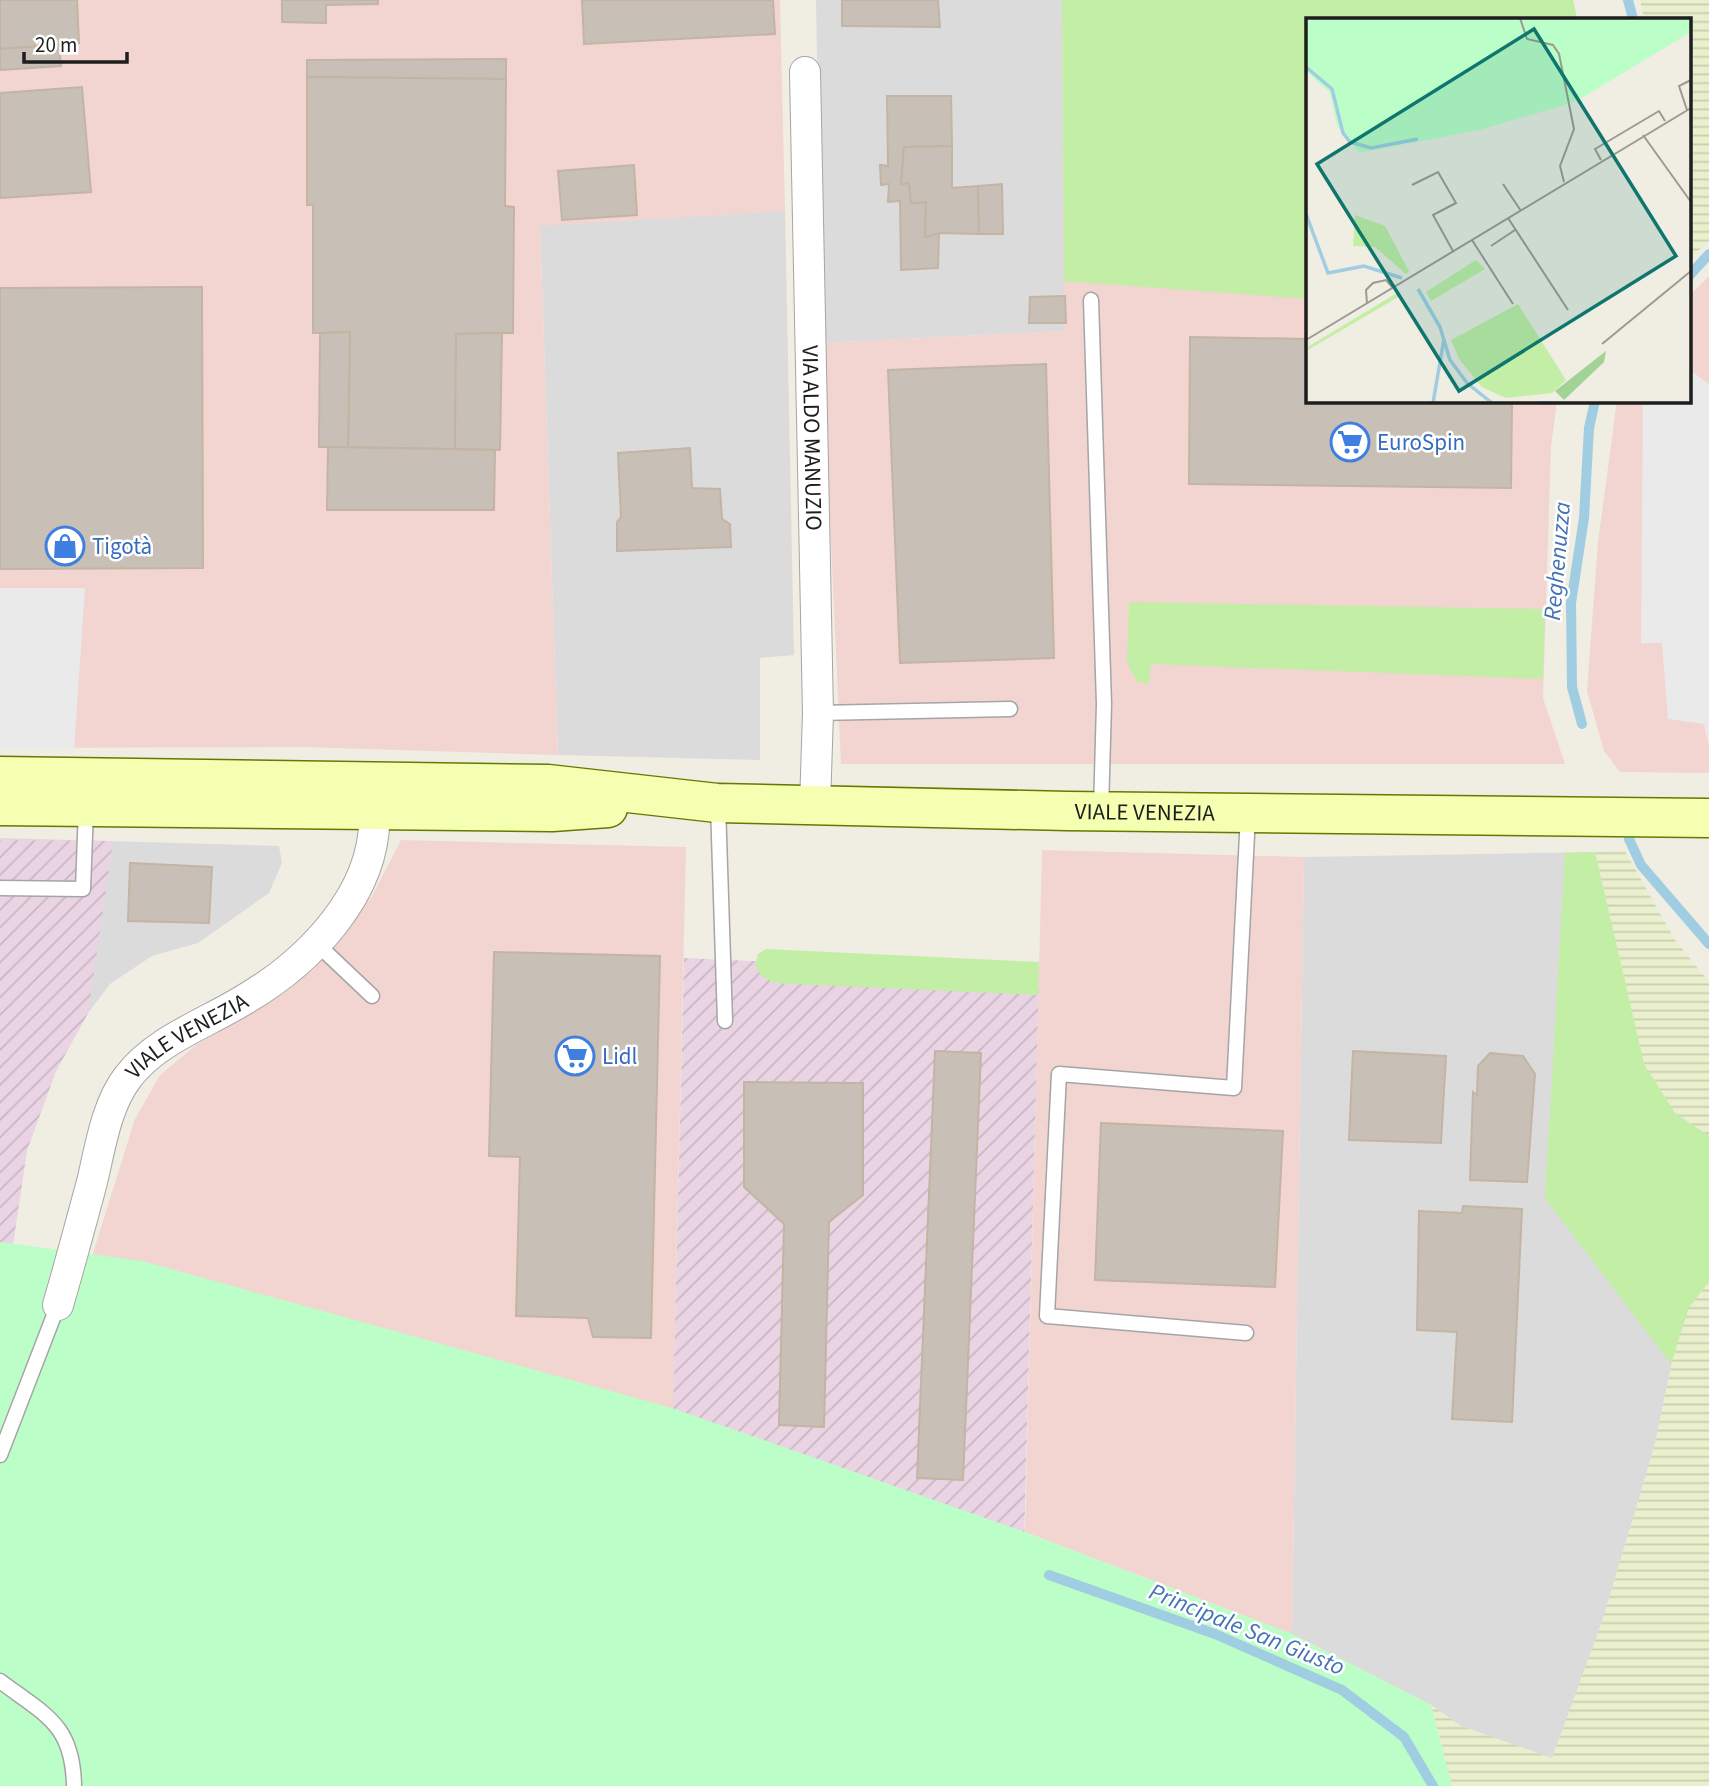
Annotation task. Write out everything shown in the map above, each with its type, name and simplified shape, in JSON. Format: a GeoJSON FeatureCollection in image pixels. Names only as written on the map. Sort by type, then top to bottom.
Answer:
{"type":"FeatureCollection","features":[{"type":"Feature","properties":{"kind":"main road","name":"VIALE VENEZIA"},"geometry":{"type":"LineString","coordinates":[[4,786],[174,780],[548,784],[705,803]]}},
{"type":"Feature","properties":{"kind":"main road","name":"VIALE VENEZIA"},"geometry":{"type":"LineString","coordinates":[[4,786],[86,807],[552,813],[705,803],[1709,818]]}},
{"type":"Feature","properties":{"kind":"street","name":"VIA ALDO MANUZIO"},"geometry":{"type":"LineString","coordinates":[[805,72],[817,713],[815,805]]}},
{"type":"Feature","properties":{"kind":"street","name":"VIALE VENEZIA"},"geometry":{"type":"LineString","coordinates":[[58,1305],[107,1123],[127,1078],[153,1052],[244,1000],[294,964],[337,918],[368,866],[375,834],[374,810],[354,794],[315,782]]}},
{"type":"Feature","properties":{"kind":"street","name":"VIALE VENEZIA"},"geometry":{"type":"LineString","coordinates":[[374,810],[393,800],[428,797],[447,783]]}},
{"type":"Feature","properties":{"kind":"lane"},"geometry":{"type":"LineString","coordinates":[[1091,300],[1104,704],[1101,811]]}},
{"type":"Feature","properties":{"kind":"lane"},"geometry":{"type":"LineString","coordinates":[[817,713],[1010,709]]}},
{"type":"Feature","properties":{"kind":"lane"},"geometry":{"type":"LineString","coordinates":[[0,888],[83,889],[86,807],[92,796],[105,792],[163,791],[174,780]]}},
{"type":"Feature","properties":{"kind":"lane"},"geometry":{"type":"LineString","coordinates":[[705,803],[725,1021]]}},
{"type":"Feature","properties":{"kind":"lane"},"geometry":{"type":"LineString","coordinates":[[1246,1332],[1047,1316],[1059,1074],[1234,1088],[1248,813]]}},
{"type":"Feature","properties":{"kind":"lane"},"geometry":{"type":"LineString","coordinates":[[315,942],[372,996]]}},
{"type":"Feature","properties":{"kind":"lane"},"geometry":{"type":"LineString","coordinates":[[0,1455],[58,1305]]}},
{"type":"Feature","properties":{"kind":"lane"},"geometry":{"type":"LineString","coordinates":[[0,1681],[57,1723],[74,1757],[74,1786]]}},
{"type":"Feature","properties":{"kind":"shaded area"},"geometry":{"type":"Polygon","coordinates":[[[0,0],[780,0],[785,211],[540,226],[558,755],[302,747],[0,748],[0,0]]]}},
{"type":"Feature","properties":{"kind":"shaded area"},"geometry":{"type":"Polygon","coordinates":[[[816,0],[1062,0],[1065,331],[822,343],[816,0]]]}},
{"type":"Feature","properties":{"kind":"shaded area"},"geometry":{"type":"Polygon","coordinates":[[[1062,0],[1573,0],[1577,18],[1306,18],[1306,402],[1557,402],[1551,447],[1543,698],[1565,764],[841,764],[822,343],[1064,331],[1062,0]]]}},
{"type":"Feature","properties":{"kind":"shaded area"},"geometry":{"type":"Polygon","coordinates":[[[785,211],[794,655],[760,658],[760,760],[558,755],[540,225],[785,211]]]}},
{"type":"Feature","properties":{"kind":"shaded area"},"geometry":{"type":"Polygon","coordinates":[[[1709,276],[1709,773],[1620,772],[1604,751],[1587,691],[1598,542],[1617,402],[1692,402],[1692,293],[1709,276]]]}},
{"type":"Feature","properties":{"kind":"shaded area"},"geometry":{"type":"Polygon","coordinates":[[[1692,371],[1709,384],[1709,747],[1704,724],[1668,719],[1662,643],[1641,643],[1643,402],[1692,402],[1692,371]]]}},
{"type":"Feature","properties":{"kind":"shaded area"},"geometry":{"type":"Polygon","coordinates":[[[0,588],[85,588],[74,749],[0,748],[0,588]]]}},
{"type":"Feature","properties":{"kind":"shaded area"},"geometry":{"type":"Polygon","coordinates":[[[0,838],[279,846],[282,863],[269,893],[198,943],[152,956],[110,984],[88,1013],[56,1071],[27,1150],[13,1244],[0,1242],[0,838]]]}},
{"type":"Feature","properties":{"kind":"shaded area"},"geometry":{"type":"Polygon","coordinates":[[[0,840],[113,841],[88,1013],[56,1071],[27,1150],[13,1244],[0,1242],[0,840]]]}},
{"type":"Feature","properties":{"kind":"shaded area"},"geometry":{"type":"Polygon","coordinates":[[[401,840],[686,847],[672,1446],[88,1283],[93,1253],[135,1119],[160,1075],[196,1045],[283,994],[316,967],[372,896],[401,840]]]}},
{"type":"Feature","properties":{"kind":"shaded area"},"geometry":{"type":"Polygon","coordinates":[[[1042,850],[1304,857],[1292,1634],[1025,1532],[1042,850]]]}},
{"type":"Feature","properties":{"kind":"shaded area"},"geometry":{"type":"Polygon","coordinates":[[[1595,852],[1644,1064],[1675,1113],[1709,1136],[1709,1282],[1702,1289],[1675,1348],[1654,1448],[1602,1622],[1552,1759],[1461,1726],[1431,1705],[1292,1634],[1304,857],[1595,852]]]}},
{"type":"Feature","properties":{"kind":"shaded area"},"geometry":{"type":"Polygon","coordinates":[[[684,958],[1039,974],[1023,1582],[672,1446],[684,958]]]}},
{"type":"Feature","properties":{"kind":"green space"},"geometry":{"type":"Polygon","coordinates":[[[1062,0],[1573,0],[1577,18],[1306,18],[1306,299],[1064,281],[1062,0]]]}},
{"type":"Feature","properties":{"kind":"green space"},"geometry":{"type":"Polygon","coordinates":[[[1640,0],[1709,0],[1709,241],[1692,256],[1692,18],[1644,18],[1640,0]]]}},
{"type":"Feature","properties":{"kind":"green space"},"geometry":{"type":"Polygon","coordinates":[[[1129,602],[1545,609],[1543,679],[1151,664],[1149,684],[1137,682],[1127,662],[1129,602]]]}},
{"type":"Feature","properties":{"kind":"green space"},"geometry":{"type":"Polygon","coordinates":[[[1625,851],[1675,940],[1709,982],[1709,1136],[1675,1113],[1644,1064],[1595,852],[1625,851]]]}},
{"type":"Feature","properties":{"kind":"green space"},"geometry":{"type":"Polygon","coordinates":[[[1595,852],[1644,1064],[1675,1113],[1709,1136],[1709,1282],[1689,1307],[1671,1364],[1545,1198],[1565,853],[1595,852]]]}},
{"type":"Feature","properties":{"kind":"green space"},"geometry":{"type":"Polygon","coordinates":[[[766,949],[1039,962],[1038,995],[774,983],[761,976],[755,965],[758,954],[766,949]]]}},
{"type":"Feature","properties":{"kind":"green space"},"geometry":{"type":"Polygon","coordinates":[[[0,1242],[142,1261],[672,1408],[1025,1532],[1292,1634],[1431,1705],[1452,1786],[0,1786],[0,1242]]]}},
{"type":"Feature","properties":{"kind":"green space"},"geometry":{"type":"Polygon","coordinates":[[[1709,1282],[1709,1786],[1452,1786],[1431,1705],[1461,1726],[1552,1758],[1602,1622],[1654,1448],[1675,1348],[1689,1307],[1709,1282]]]}},
{"type":"Feature","properties":{"kind":"building"},"geometry":{"type":"Polygon","coordinates":[[[0,0],[77,0],[79,43],[0,49],[0,0]]]}},
{"type":"Feature","properties":{"kind":"building"},"geometry":{"type":"Polygon","coordinates":[[[282,0],[378,0],[378,4],[326,5],[326,23],[282,22],[282,0]]]}},
{"type":"Feature","properties":{"kind":"building"},"geometry":{"type":"Polygon","coordinates":[[[582,0],[773,0],[775,34],[584,44],[582,0]]]}},
{"type":"Feature","properties":{"kind":"building"},"geometry":{"type":"Polygon","coordinates":[[[842,0],[938,0],[940,27],[842,26],[842,0]]]}},
{"type":"Feature","properties":{"kind":"building"},"geometry":{"type":"Polygon","coordinates":[[[59,45],[61,66],[0,70],[0,49],[59,45]]]}},
{"type":"Feature","properties":{"kind":"building"},"geometry":{"type":"Polygon","coordinates":[[[506,59],[506,79],[307,77],[307,60],[506,59]]]}},
{"type":"Feature","properties":{"kind":"building"},"geometry":{"type":"Polygon","coordinates":[[[307,77],[506,79],[505,206],[514,207],[513,333],[456,334],[455,449],[348,447],[350,332],[313,333],[313,205],[307,205],[307,77]]]}},
{"type":"Feature","properties":{"kind":"building"},"geometry":{"type":"Polygon","coordinates":[[[82,87],[91,192],[0,198],[0,93],[82,87]]]}},
{"type":"Feature","properties":{"kind":"building"},"geometry":{"type":"Polygon","coordinates":[[[887,96],[951,96],[952,146],[904,147],[901,184],[909,183],[911,203],[926,202],[925,237],[939,233],[938,268],[901,270],[900,201],[888,202],[889,184],[881,185],[880,165],[888,166],[887,96]]]}},
{"type":"Feature","properties":{"kind":"building"},"geometry":{"type":"Polygon","coordinates":[[[952,146],[952,188],[978,186],[979,234],[939,233],[925,237],[926,202],[911,203],[909,183],[901,184],[904,147],[952,146]]]}},
{"type":"Feature","properties":{"kind":"building"},"geometry":{"type":"Polygon","coordinates":[[[634,165],[637,215],[562,220],[558,171],[634,165]]]}},
{"type":"Feature","properties":{"kind":"building"},"geometry":{"type":"Polygon","coordinates":[[[1002,184],[1003,234],[979,234],[978,186],[1002,184]]]}},
{"type":"Feature","properties":{"kind":"building"},"geometry":{"type":"Polygon","coordinates":[[[202,287],[203,568],[0,569],[0,288],[202,287]]]}},
{"type":"Feature","properties":{"kind":"building"},"geometry":{"type":"Polygon","coordinates":[[[1065,296],[1066,323],[1029,323],[1030,297],[1065,296]]]}},
{"type":"Feature","properties":{"kind":"building"},"geometry":{"type":"Polygon","coordinates":[[[350,332],[348,447],[319,447],[320,333],[350,332]]]}},
{"type":"Feature","properties":{"kind":"building"},"geometry":{"type":"Polygon","coordinates":[[[502,333],[500,450],[455,449],[456,334],[502,333]]]}},
{"type":"Feature","properties":{"kind":"building","name":"EuroSpin"},"geometry":{"type":"Polygon","coordinates":[[[1190,337],[1306,339],[1306,402],[1512,402],[1511,488],[1189,484],[1190,337]]]}},
{"type":"Feature","properties":{"kind":"building"},"geometry":{"type":"Polygon","coordinates":[[[1046,364],[1054,658],[900,663],[888,370],[1046,364]]]}},
{"type":"Feature","properties":{"kind":"building"},"geometry":{"type":"Polygon","coordinates":[[[328,447],[495,450],[494,510],[327,510],[328,447]]]}},
{"type":"Feature","properties":{"kind":"building"},"geometry":{"type":"Polygon","coordinates":[[[690,448],[692,488],[720,489],[722,519],[730,524],[731,547],[617,551],[617,522],[621,517],[618,453],[690,448]]]}},
{"type":"Feature","properties":{"kind":"building"},"geometry":{"type":"Polygon","coordinates":[[[130,863],[212,867],[209,923],[128,921],[130,863]]]}},
{"type":"Feature","properties":{"kind":"building","name":"Lidl"},"geometry":{"type":"Polygon","coordinates":[[[494,952],[660,956],[651,1338],[593,1337],[588,1318],[516,1316],[520,1157],[489,1156],[494,952]]]}},
{"type":"Feature","properties":{"kind":"building"},"geometry":{"type":"Polygon","coordinates":[[[935,1051],[981,1053],[963,1480],[917,1478],[935,1051]]]}},
{"type":"Feature","properties":{"kind":"building"},"geometry":{"type":"Polygon","coordinates":[[[1353,1051],[1446,1056],[1441,1143],[1349,1140],[1353,1051]]]}},
{"type":"Feature","properties":{"kind":"building"},"geometry":{"type":"Polygon","coordinates":[[[1490,1053],[1523,1056],[1535,1074],[1527,1182],[1470,1180],[1473,1092],[1477,1095],[1478,1066],[1490,1053]]]}},
{"type":"Feature","properties":{"kind":"building"},"geometry":{"type":"Polygon","coordinates":[[[744,1082],[863,1083],[863,1195],[829,1222],[824,1427],[779,1425],[784,1224],[744,1187],[744,1082]]]}},
{"type":"Feature","properties":{"kind":"building"},"geometry":{"type":"Polygon","coordinates":[[[1101,1123],[1283,1131],[1275,1287],[1095,1280],[1101,1123]]]}},
{"type":"Feature","properties":{"kind":"building"},"geometry":{"type":"Polygon","coordinates":[[[1463,1206],[1522,1209],[1512,1422],[1452,1419],[1457,1332],[1417,1330],[1419,1211],[1462,1213],[1463,1206]]]}},
{"type":"Feature","properties":{"kind":"waterway","name":"Reghenuzza"},"geometry":{"type":"LineString","coordinates":[[1628,0],[1633,18]]}},
{"type":"Feature","properties":{"kind":"waterway"},"geometry":{"type":"LineString","coordinates":[[1692,273],[1709,254]]}},
{"type":"Feature","properties":{"kind":"waterway","name":"Reghenuzza"},"geometry":{"type":"LineString","coordinates":[[1582,724],[1572,687],[1571,603],[1584,518],[1589,428],[1595,402]]}},
{"type":"Feature","properties":{"kind":"waterway","name":"Reghenuzza"},"geometry":{"type":"LineString","coordinates":[[1629,839],[1641,865],[1709,944]]}},
{"type":"Feature","properties":{"kind":"waterway","name":"Principale San Giusto"},"geometry":{"type":"LineString","coordinates":[[1049,1575],[1215,1634],[1342,1690],[1404,1737],[1433,1786]]}},
{"type":"Feature","properties":{"kind":"place","name":"EuroSpin"},"geometry":{"type":"Point","coordinates":[1350,442]}},
{"type":"Feature","properties":{"kind":"place","name":"Tigotà"},"geometry":{"type":"Point","coordinates":[65,546]}},
{"type":"Feature","properties":{"kind":"place","name":"Lidl"},"geometry":{"type":"Point","coordinates":[575,1056]}}]}
